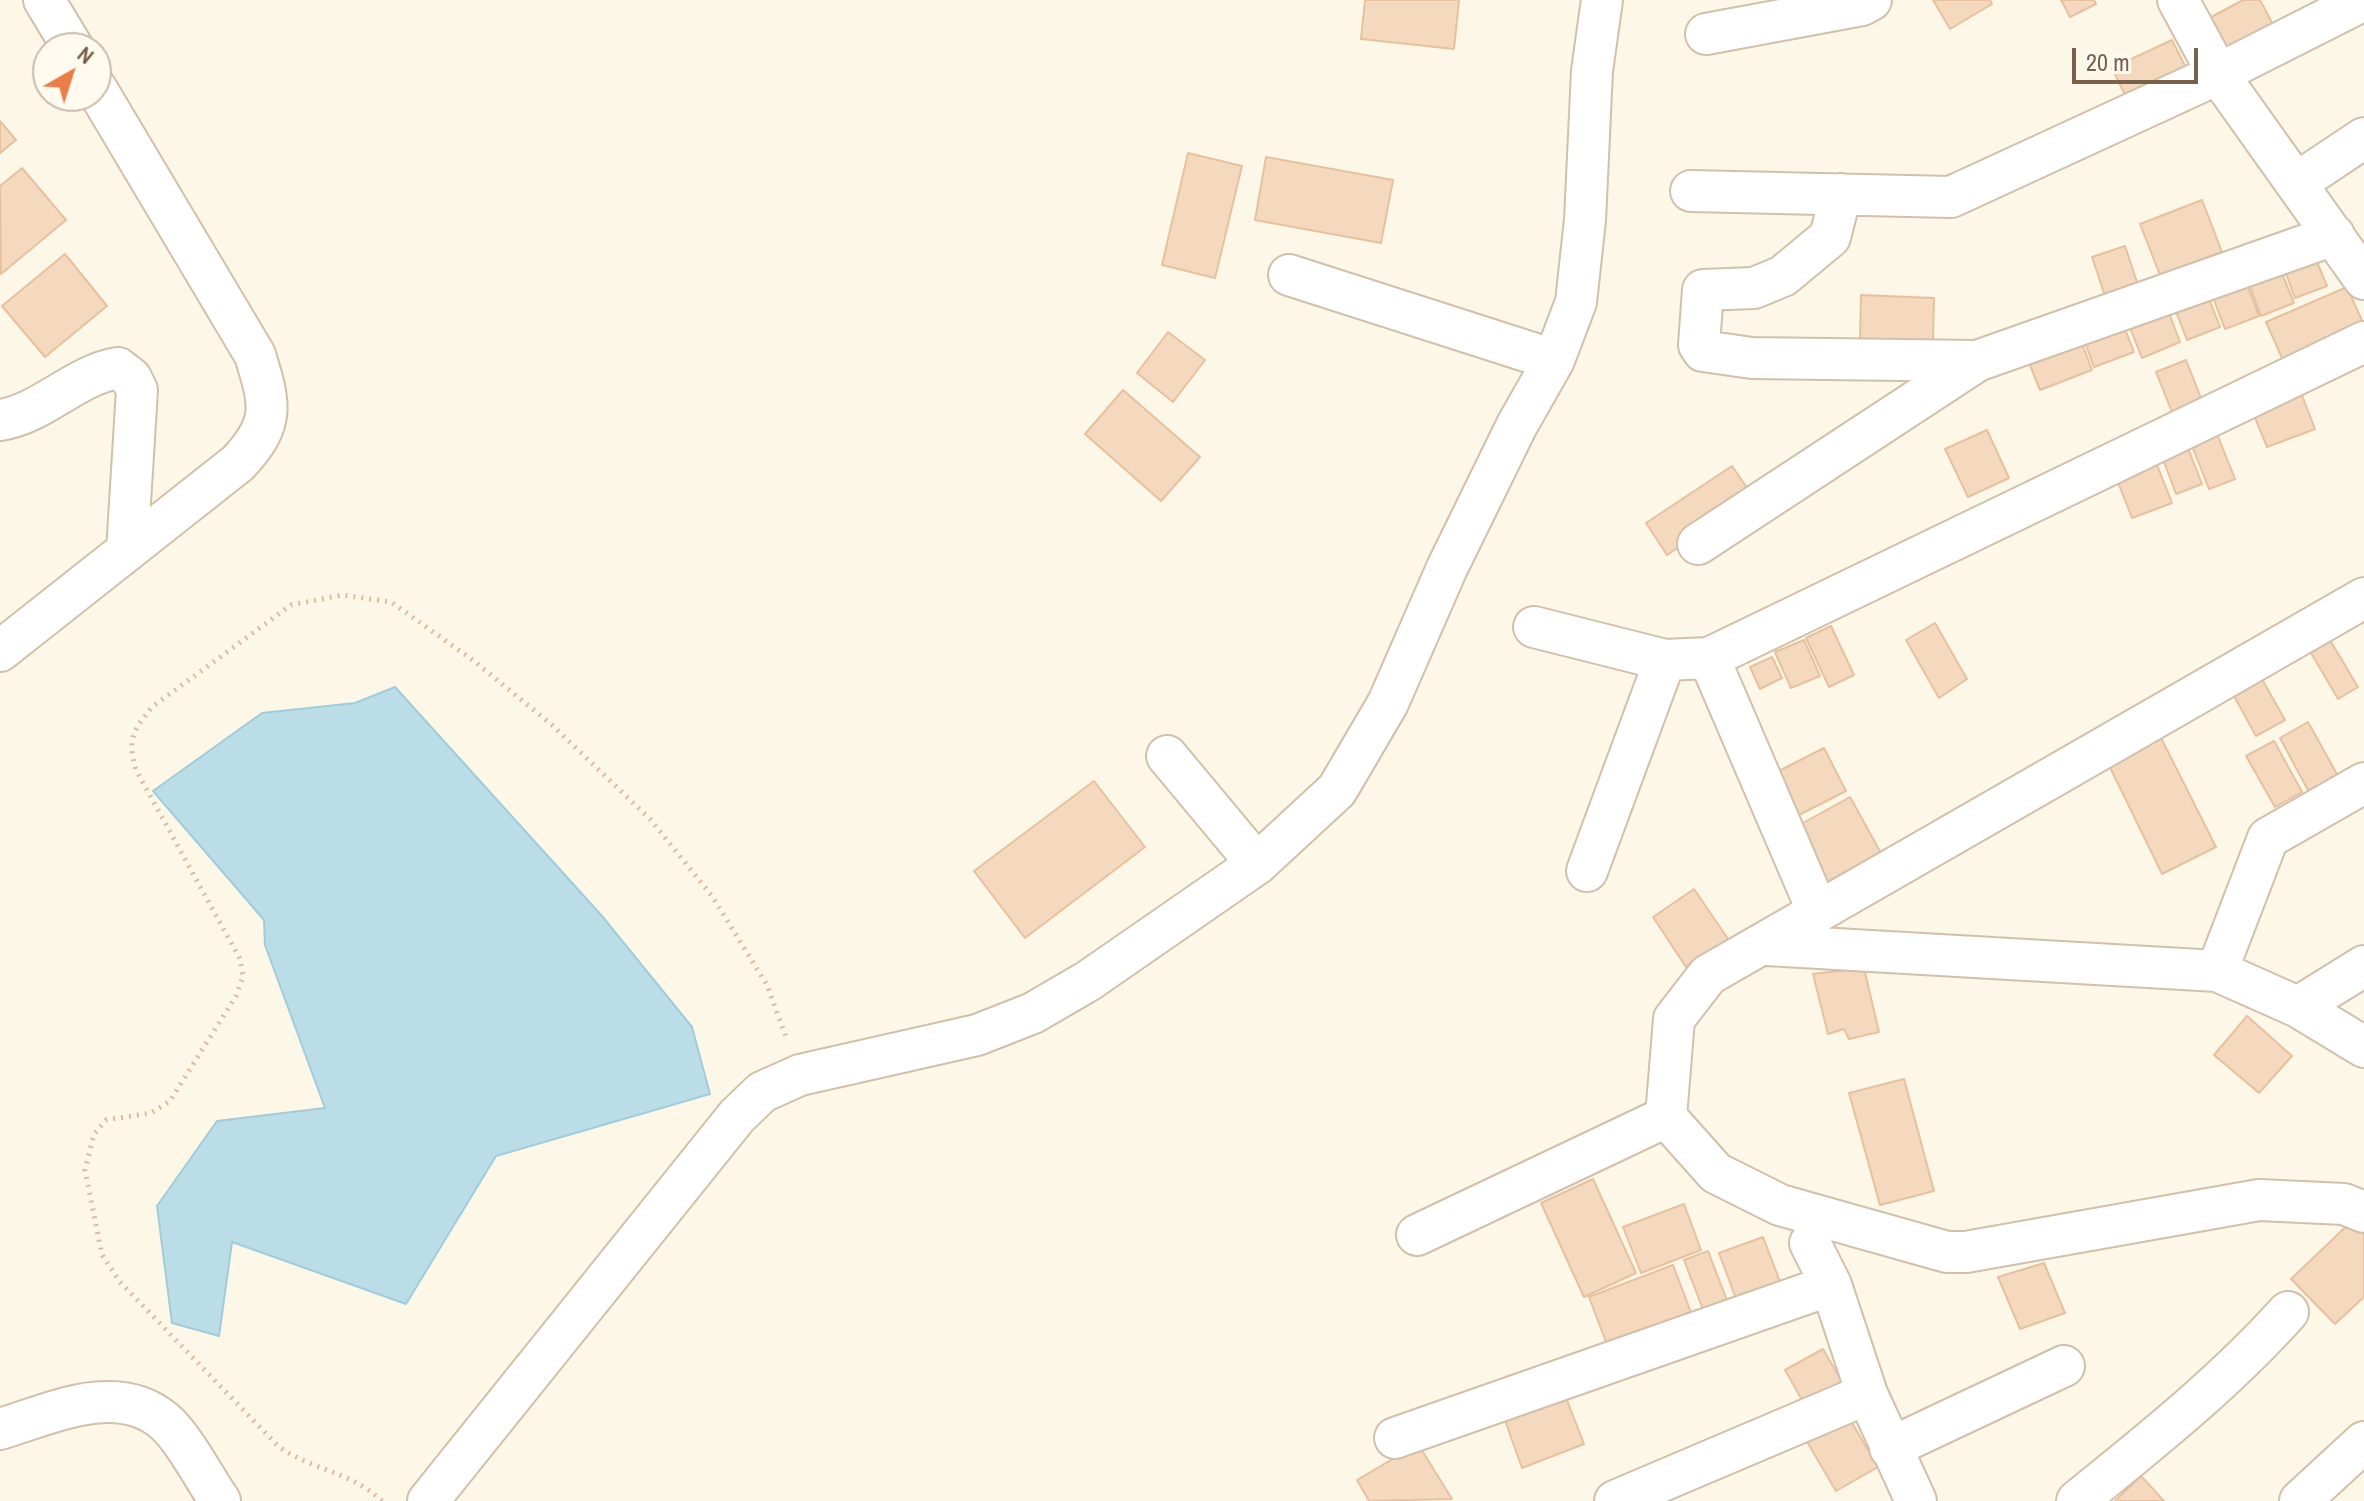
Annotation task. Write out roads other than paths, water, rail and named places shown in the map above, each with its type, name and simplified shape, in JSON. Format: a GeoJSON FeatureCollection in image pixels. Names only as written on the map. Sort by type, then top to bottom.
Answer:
{"type":"FeatureCollection","features":[{"type":"Feature","properties":{"kind":"street"},"geometry":{"type":"LineString","coordinates":[[44,0],[63,32]]}},
{"type":"Feature","properties":{"kind":"street"},"geometry":{"type":"LineString","coordinates":[[428,1501],[737,1116],[762,1092],[800,1075],[977,1035],[1033,1013],[1088,981],[1257,864],[1337,790],[1388,703],[1447,568],[1517,425],[1554,360],[1576,302],[1585,220],[1592,71],[1602,0]]}},
{"type":"Feature","properties":{"kind":"street"},"geometry":{"type":"LineString","coordinates":[[1706,34],[1862,5],[1871,0]]}},
{"type":"Feature","properties":{"kind":"street"},"geometry":{"type":"LineString","coordinates":[[2178,0],[2218,74],[2298,182],[2364,279]]}},
{"type":"Feature","properties":{"kind":"street"},"geometry":{"type":"LineString","coordinates":[[1691,191],[1951,197],[2218,74],[2364,0]]}},
{"type":"Feature","properties":{"kind":"street"},"geometry":{"type":"LineString","coordinates":[[0,651],[238,463],[266,425],[269,401],[255,355],[110,112]]}},
{"type":"Feature","properties":{"kind":"street"},"geometry":{"type":"LineString","coordinates":[[2298,182],[2364,138]]}},
{"type":"Feature","properties":{"kind":"street"},"geometry":{"type":"LineString","coordinates":[[1841,194],[1830,237],[1783,276],[1754,288],[1703,290],[1700,348],[1707,354],[1752,358],[1977,361]]}},
{"type":"Feature","properties":{"kind":"street"},"geometry":{"type":"LineString","coordinates":[[1698,544],[1977,361],[2334,235]]}},
{"type":"Feature","properties":{"kind":"street"},"geometry":{"type":"LineString","coordinates":[[1289,275],[1554,360]]}},
{"type":"Feature","properties":{"kind":"street"},"geometry":{"type":"LineString","coordinates":[[1534,627],[1665,660],[1709,658],[2364,342]]}},
{"type":"Feature","properties":{"kind":"street"},"geometry":{"type":"LineString","coordinates":[[0,420],[33,410],[103,370],[118,368],[131,378],[137,390],[127,551]]}},
{"type":"Feature","properties":{"kind":"street"},"geometry":{"type":"LineString","coordinates":[[2364,598],[1818,912],[1767,945],[1708,975],[1674,1019],[1666,1117],[1699,1158],[1716,1173],[1780,1205],[1947,1252],[1966,1252],[2259,1200],[2344,1204],[2364,1212]]}},
{"type":"Feature","properties":{"kind":"street"},"geometry":{"type":"LineString","coordinates":[[1709,658],[1818,912]]}},
{"type":"Feature","properties":{"kind":"street"},"geometry":{"type":"LineString","coordinates":[[1587,871],[1665,660]]}},
{"type":"Feature","properties":{"kind":"street"},"geometry":{"type":"LineString","coordinates":[[1167,756],[1257,864]]}},
{"type":"Feature","properties":{"kind":"street"},"geometry":{"type":"LineString","coordinates":[[2217,971],[2268,838],[2364,783]]}},
{"type":"Feature","properties":{"kind":"street"},"geometry":{"type":"LineString","coordinates":[[1767,945],[2217,971],[2298,1007],[2364,1047]]}},
{"type":"Feature","properties":{"kind":"street"},"geometry":{"type":"LineString","coordinates":[[2298,1007],[2364,966]]}},
{"type":"Feature","properties":{"kind":"street"},"geometry":{"type":"LineString","coordinates":[[1417,1235],[1666,1117]]}},
{"type":"Feature","properties":{"kind":"street"},"geometry":{"type":"LineString","coordinates":[[1810,1243],[1831,1285],[1867,1394],[1916,1501]]}},
{"type":"Feature","properties":{"kind":"street"},"geometry":{"type":"LineString","coordinates":[[1395,1438],[1831,1285]]}},
{"type":"Feature","properties":{"kind":"street"},"geometry":{"type":"LineString","coordinates":[[2077,1501],[2242,1364],[2288,1312]]}},
{"type":"Feature","properties":{"kind":"street"},"geometry":{"type":"LineString","coordinates":[[1890,1448],[2064,1366]]}},
{"type":"Feature","properties":{"kind":"street"},"geometry":{"type":"LineString","coordinates":[[1615,1501],[1867,1394]]}},
{"type":"Feature","properties":{"kind":"street"},"geometry":{"type":"LineString","coordinates":[[0,1429],[80,1404],[108,1401],[134,1404],[164,1421],[220,1501]]}},
{"type":"Feature","properties":{"kind":"street"},"geometry":{"type":"LineString","coordinates":[[2300,1501],[2364,1442]]}},
{"type":"Feature","properties":{"kind":"water"},"geometry":{"type":"Polygon","coordinates":[[[395,687],[602,916],[692,1027],[710,1094],[496,1156],[406,1304],[232,1242],[219,1336],[172,1323],[157,1206],[217,1121],[325,1108],[265,945],[264,920],[153,791],[262,713],[355,703],[395,687]]]}}]}
